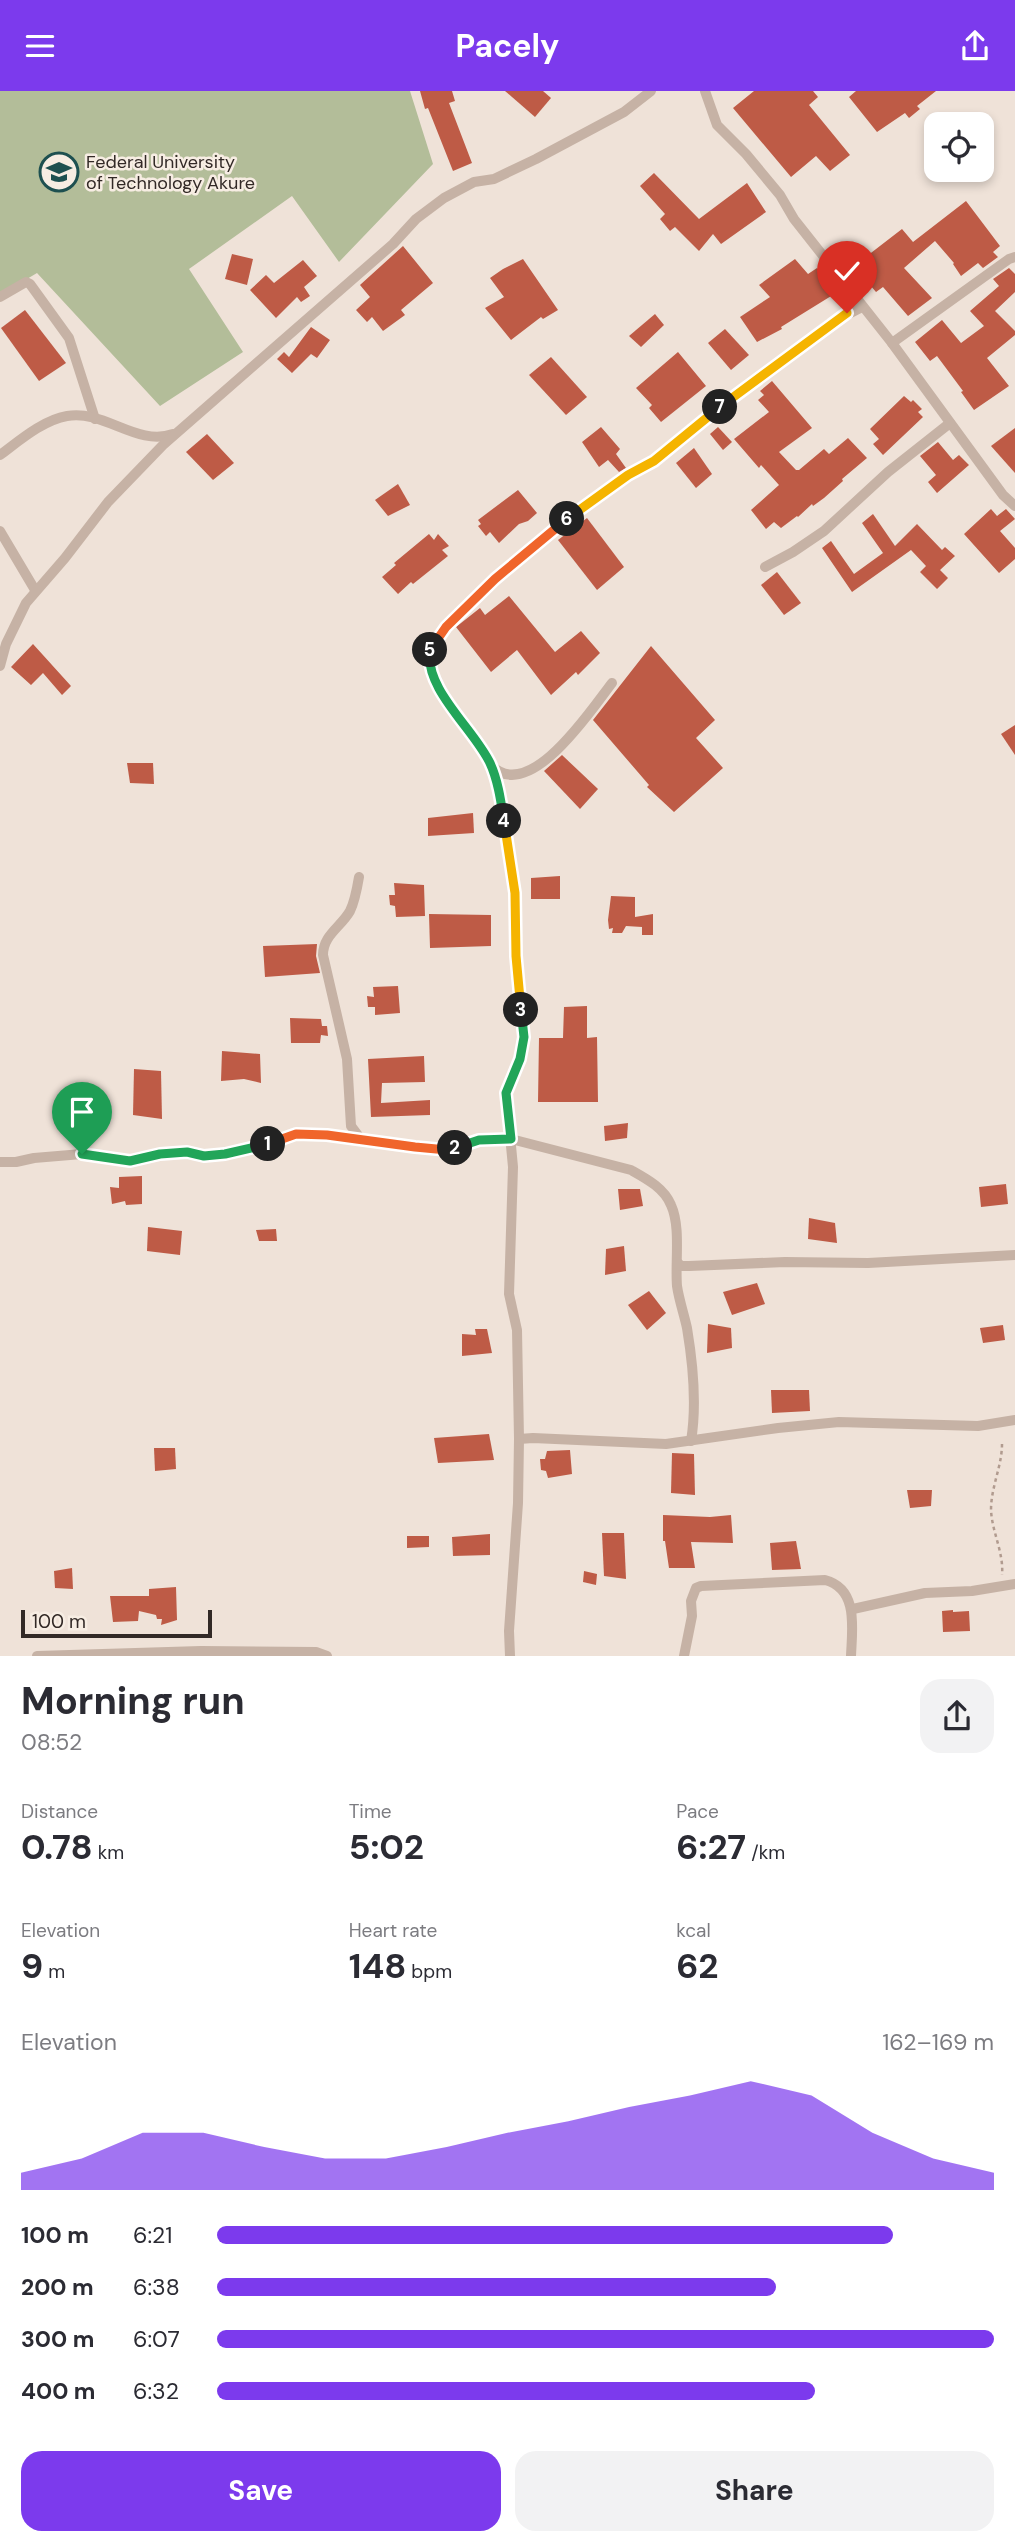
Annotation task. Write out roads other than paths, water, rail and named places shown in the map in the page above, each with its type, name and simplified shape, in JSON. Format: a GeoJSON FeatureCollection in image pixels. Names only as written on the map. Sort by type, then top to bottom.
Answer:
{"type":"FeatureCollection","features":[{"type":"Feature","properties":{"kind":"street"},"geometry":{"type":"LineString","coordinates":[[0,666],[5,644],[26,603],[108,502],[176,433],[393,244],[416,219],[463,187],[494,179],[536,159],[624,112],[651,91]]}},
{"type":"Feature","properties":{"kind":"street"},"geometry":{"type":"LineString","coordinates":[[705,91],[717,125],[746,154],[780,195],[794,219],[892,343],[1003,495],[1015,506]]}},
{"type":"Feature","properties":{"kind":"street"},"geometry":{"type":"LineString","coordinates":[[892,343],[1015,257]]}},
{"type":"Feature","properties":{"kind":"street"},"geometry":{"type":"LineString","coordinates":[[0,297],[21,284],[30,284],[69,338],[95,419]]}},
{"type":"Feature","properties":{"kind":"street"},"geometry":{"type":"LineString","coordinates":[[612,683],[576,729],[531,770],[522,775],[507,776],[499,773],[491,764],[443,696],[432,673],[429,659],[436,638],[495,579],[572,515],[628,475],[654,461],[829,324],[862,307]]}},
{"type":"Feature","properties":{"kind":"street"},"geometry":{"type":"LineString","coordinates":[[0,455],[53,420],[78,415],[116,424],[149,438],[176,433]]}},
{"type":"Feature","properties":{"kind":"street"},"geometry":{"type":"LineString","coordinates":[[765,568],[824,531],[888,472],[950,423]]}},
{"type":"Feature","properties":{"kind":"street"},"geometry":{"type":"LineString","coordinates":[[0,531],[35,590]]}},
{"type":"Feature","properties":{"kind":"street"},"geometry":{"type":"LineString","coordinates":[[491,764],[501,801],[515,893],[516,956],[524,1037],[520,1059],[506,1093],[513,1196],[509,1294],[517,1330],[519,1439],[510,1656]]}},
{"type":"Feature","properties":{"kind":"street"},"geometry":{"type":"LineString","coordinates":[[359,877],[350,911],[328,936],[323,955],[347,1059],[351,1126],[360,1138]]}},
{"type":"Feature","properties":{"kind":"street"},"geometry":{"type":"LineString","coordinates":[[0,1162],[16,1163],[34,1158],[82,1154],[130,1161],[160,1154],[187,1152],[204,1156],[262,1146],[296,1134],[360,1138],[447,1150],[479,1140],[511,1139],[631,1170],[666,1196],[673,1208],[676,1224],[677,1286],[687,1329],[692,1379],[694,1419],[691,1441]]}},
{"type":"Feature","properties":{"kind":"street"},"geometry":{"type":"LineString","coordinates":[[677,1262],[681,1266],[758,1262],[868,1263],[1015,1255]]}},
{"type":"Feature","properties":{"kind":"street"},"geometry":{"type":"LineString","coordinates":[[519,1439],[666,1444],[839,1422],[978,1426],[1015,1420]]}},
{"type":"Feature","properties":{"kind":"street"},"geometry":{"type":"LineString","coordinates":[[684,1656],[692,1616],[693,1593],[701,1586],[825,1580],[833,1582],[840,1589],[853,1609],[851,1656]]}},
{"type":"Feature","properties":{"kind":"street"},"geometry":{"type":"LineString","coordinates":[[853,1609],[925,1593],[972,1591],[1015,1584]]}},
{"type":"Feature","properties":{"kind":"street"},"geometry":{"type":"LineString","coordinates":[[37,1656],[201,1651],[316,1652],[327,1656]]}},
{"type":"Feature","properties":{"kind":"place","name":"Federal University of Technology Akure"},"geometry":{"type":"Point","coordinates":[59,172]}}]}
